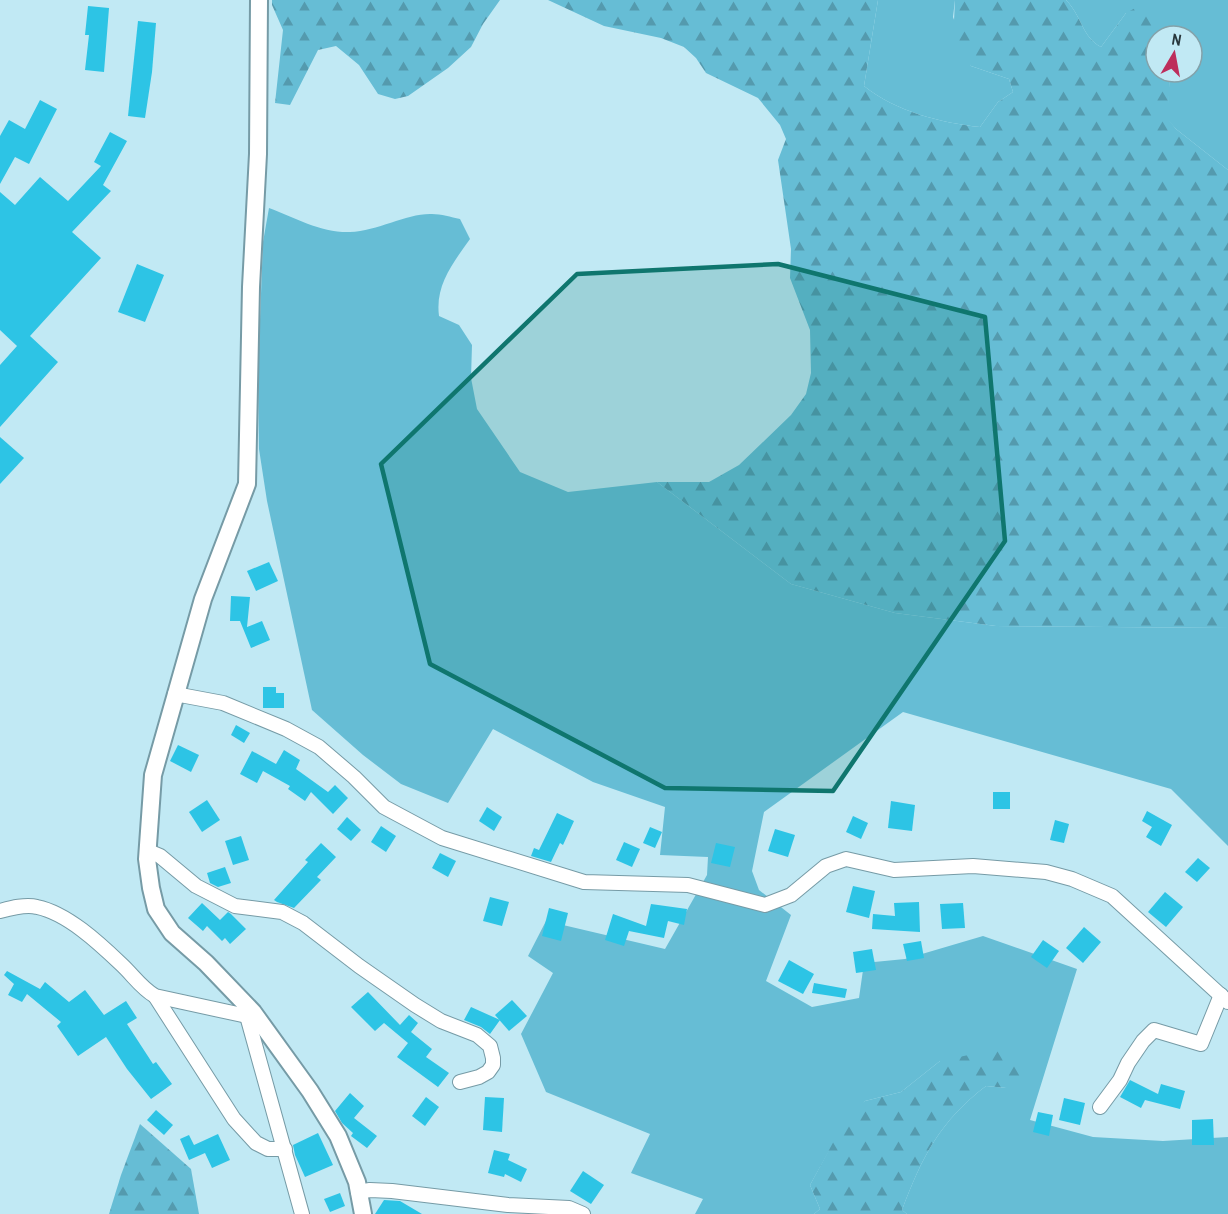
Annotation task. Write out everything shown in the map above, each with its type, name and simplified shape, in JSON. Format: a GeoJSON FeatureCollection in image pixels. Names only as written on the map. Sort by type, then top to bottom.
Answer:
{"type":"FeatureCollection","features":[{"type":"Feature","properties":{"kind":"street"},"geometry":{"type":"LineString","coordinates":[[259,0],[258,154],[251,287],[248,484],[226,535],[204,599],[153,775],[148,851],[151,888],[156,909],[172,933],[206,963],[250,1014],[310,1092],[338,1136],[358,1192],[363,1214]]}},
{"type":"Feature","properties":{"kind":"street"},"geometry":{"type":"LineString","coordinates":[[175,694],[223,703],[286,729],[319,747],[384,807],[442,838],[584,882],[688,885],[765,905],[791,895],[826,866],[846,859],[894,870],[973,866],[1046,872],[1072,879],[1112,896],[1224,999],[1201,1044],[1154,1030],[1143,1041],[1120,1080],[1100,1107]]}},
{"type":"Feature","properties":{"kind":"street"},"geometry":{"type":"LineString","coordinates":[[148,851],[160,856],[196,886],[235,906],[282,912],[303,923],[358,966],[415,1005],[441,1021],[477,1035],[490,1046],[493,1065],[488,1072],[479,1077],[460,1082]]}},
{"type":"Feature","properties":{"kind":"street"},"geometry":{"type":"LineString","coordinates":[[0,911],[36,906],[65,917],[121,963],[147,992],[155,996],[169,1001],[250,1014]]}},
{"type":"Feature","properties":{"kind":"street"},"geometry":{"type":"LineString","coordinates":[[155,996],[234,1119],[256,1143],[268,1149],[285,1149]]}},
{"type":"Feature","properties":{"kind":"street"},"geometry":{"type":"LineString","coordinates":[[250,1014],[302,1214]]}},
{"type":"Feature","properties":{"kind":"street"},"geometry":{"type":"LineString","coordinates":[[358,1192],[392,1191],[508,1205],[569,1208],[583,1214]]}},
{"type":"Feature","properties":{"kind":"highlighted area"},"geometry":{"type":"Polygon","coordinates":[[[778,264],[985,317],[1005,541],[833,791],[665,788],[430,664],[381,464],[577,274],[778,264]]]}},
{"type":"Feature","properties":{"kind":"green space"},"geometry":{"type":"Polygon","coordinates":[[[272,0],[500,0],[483,24],[471,47],[448,68],[408,96],[395,99],[378,94],[359,65],[336,46],[318,50],[290,105],[275,103],[283,30],[272,0]]]}},
{"type":"Feature","properties":{"kind":"green space"},"geometry":{"type":"Polygon","coordinates":[[[548,0],[878,0],[864,86],[876,95],[904,109],[934,119],[980,127],[998,102],[1013,92],[1009,79],[971,66],[953,41],[955,0],[1066,0],[1090,38],[1101,47],[1126,13],[1137,7],[1155,24],[1144,24],[1144,84],[1169,84],[1168,119],[1176,129],[1228,170],[1228,628],[996,626],[895,613],[791,584],[657,482],[709,482],[739,465],[791,415],[806,394],[811,373],[810,330],[790,278],[791,249],[778,160],[786,139],[780,125],[758,98],[706,73],[696,58],[684,47],[661,38],[604,26],[548,0]]]}},
{"type":"Feature","properties":{"kind":"green space"},"geometry":{"type":"Polygon","coordinates":[[[878,0],[955,0],[953,17],[971,66],[1009,79],[1013,92],[998,102],[980,127],[934,119],[904,109],[876,95],[864,86],[878,0]]]}},
{"type":"Feature","properties":{"kind":"green space"},"geometry":{"type":"Polygon","coordinates":[[[1066,0],[1228,0],[1228,170],[1176,129],[1167,119],[1169,84],[1204,84],[1204,24],[1144,24],[1144,42],[1126,13],[1101,47],[1090,38],[1066,0]]]}},
{"type":"Feature","properties":{"kind":"green space"},"geometry":{"type":"Polygon","coordinates":[[[269,208],[309,224],[340,232],[371,229],[422,214],[439,214],[460,219],[470,239],[443,284],[438,305],[439,316],[459,325],[472,345],[471,378],[477,409],[520,472],[568,492],[657,482],[791,584],[895,613],[996,626],[1228,628],[1228,846],[1171,789],[903,712],[764,812],[752,871],[759,890],[791,915],[766,981],[812,1007],[859,998],[864,963],[905,959],[983,936],[1077,969],[1030,1120],[1093,1137],[1163,1141],[1228,1137],[1228,1214],[907,1214],[902,1210],[909,1191],[925,1157],[944,1127],[970,1099],[986,1086],[1007,1088],[940,1061],[901,1092],[865,1101],[829,1151],[810,1185],[820,1209],[814,1214],[695,1214],[703,1199],[631,1173],[650,1134],[546,1092],[521,1034],[553,973],[528,956],[546,921],[665,949],[707,875],[708,857],[660,855],[665,807],[593,782],[493,729],[448,803],[401,784],[363,755],[312,710],[267,501],[259,449],[258,371],[263,242],[269,208]]]}},
{"type":"Feature","properties":{"kind":"green space"},"geometry":{"type":"Polygon","coordinates":[[[997,1049],[1020,1058],[1020,1079],[1007,1088],[986,1086],[970,1099],[944,1127],[925,1157],[909,1191],[902,1210],[907,1214],[814,1214],[820,1209],[810,1185],[848,1115],[865,1101],[901,1092],[940,1061],[997,1049]]]}},
{"type":"Feature","properties":{"kind":"green space"},"geometry":{"type":"Polygon","coordinates":[[[140,1124],[191,1169],[199,1214],[109,1214],[140,1124]]]}},
{"type":"Feature","properties":{"kind":"building"},"geometry":{"type":"Polygon","coordinates":[[[88,6],[109,8],[104,72],[85,70],[89,35],[85,35],[88,6]]]}},
{"type":"Feature","properties":{"kind":"building"},"geometry":{"type":"Polygon","coordinates":[[[138,21],[156,23],[145,118],[128,116],[138,21]]]}},
{"type":"Feature","properties":{"kind":"building"},"geometry":{"type":"Polygon","coordinates":[[[40,100],[57,109],[29,164],[15,157],[0,184],[0,136],[9,120],[25,129],[40,100]]]}},
{"type":"Feature","properties":{"kind":"building"},"geometry":{"type":"Polygon","coordinates":[[[110,132],[127,141],[103,185],[111,191],[72,232],[101,258],[30,336],[58,362],[0,427],[0,365],[17,346],[0,330],[0,192],[15,205],[40,177],[68,201],[101,166],[94,162],[110,132]]]}},
{"type":"Feature","properties":{"kind":"building"},"geometry":{"type":"Polygon","coordinates":[[[137,264],[164,275],[145,322],[118,312],[137,264]]]}},
{"type":"Feature","properties":{"kind":"building"},"geometry":{"type":"Polygon","coordinates":[[[0,437],[24,458],[0,484],[0,437]]]}},
{"type":"Feature","properties":{"kind":"building"},"geometry":{"type":"Polygon","coordinates":[[[269,562],[278,581],[256,591],[247,571],[269,562]]]}},
{"type":"Feature","properties":{"kind":"building"},"geometry":{"type":"Polygon","coordinates":[[[231,596],[250,597],[247,627],[262,621],[270,640],[251,648],[240,621],[230,621],[231,596]]]}},
{"type":"Feature","properties":{"kind":"building"},"geometry":{"type":"Polygon","coordinates":[[[263,687],[276,687],[276,693],[284,693],[284,708],[263,708],[263,687]]]}},
{"type":"Feature","properties":{"kind":"building"},"geometry":{"type":"Polygon","coordinates":[[[236,725],[250,733],[244,743],[231,735],[236,725]]]}},
{"type":"Feature","properties":{"kind":"building"},"geometry":{"type":"Polygon","coordinates":[[[178,745],[199,755],[191,772],[170,761],[178,745]]]}},
{"type":"Feature","properties":{"kind":"building"},"geometry":{"type":"Polygon","coordinates":[[[284,750],[300,760],[296,769],[328,792],[335,785],[348,798],[333,814],[311,792],[305,801],[288,789],[290,786],[263,771],[257,783],[240,774],[252,751],[276,764],[284,750]]]}},
{"type":"Feature","properties":{"kind":"building"},"geometry":{"type":"Polygon","coordinates":[[[993,792],[1010,792],[1010,809],[993,809],[993,792]]]}},
{"type":"Feature","properties":{"kind":"building"},"geometry":{"type":"Polygon","coordinates":[[[207,800],[220,820],[202,832],[189,812],[207,800]]]}},
{"type":"Feature","properties":{"kind":"building"},"geometry":{"type":"Polygon","coordinates":[[[891,801],[915,805],[912,831],[888,828],[891,801]]]}},
{"type":"Feature","properties":{"kind":"building"},"geometry":{"type":"Polygon","coordinates":[[[487,807],[502,817],[494,831],[479,821],[487,807]]]}},
{"type":"Feature","properties":{"kind":"building"},"geometry":{"type":"Polygon","coordinates":[[[1147,811],[1172,825],[1161,846],[1146,837],[1152,827],[1142,821],[1147,811]]]}},
{"type":"Feature","properties":{"kind":"building"},"geometry":{"type":"Polygon","coordinates":[[[557,813],[574,821],[563,845],[560,843],[551,862],[531,856],[534,848],[539,850],[557,813]]]}},
{"type":"Feature","properties":{"kind":"building"},"geometry":{"type":"Polygon","coordinates":[[[853,816],[868,823],[861,839],[846,832],[853,816]]]}},
{"type":"Feature","properties":{"kind":"building"},"geometry":{"type":"Polygon","coordinates":[[[347,817],[361,830],[351,841],[337,829],[347,817]]]}},
{"type":"Feature","properties":{"kind":"building"},"geometry":{"type":"Polygon","coordinates":[[[1055,820],[1069,824],[1064,843],[1050,840],[1055,820]]]}},
{"type":"Feature","properties":{"kind":"building"},"geometry":{"type":"Polygon","coordinates":[[[381,826],[396,836],[386,852],[371,842],[381,826]]]}},
{"type":"Feature","properties":{"kind":"building"},"geometry":{"type":"Polygon","coordinates":[[[650,827],[662,832],[655,848],[643,843],[650,827]]]}},
{"type":"Feature","properties":{"kind":"building"},"geometry":{"type":"Polygon","coordinates":[[[775,829],[795,835],[788,857],[768,851],[775,829]]]}},
{"type":"Feature","properties":{"kind":"building"},"geometry":{"type":"Polygon","coordinates":[[[241,836],[249,860],[233,865],[225,841],[241,836]]]}},
{"type":"Feature","properties":{"kind":"building"},"geometry":{"type":"Polygon","coordinates":[[[624,842],[640,849],[632,867],[616,860],[624,842]]]}},
{"type":"Feature","properties":{"kind":"building"},"geometry":{"type":"Polygon","coordinates":[[[321,843],[336,857],[317,877],[321,880],[294,908],[274,900],[308,862],[305,860],[321,843]]]}},
{"type":"Feature","properties":{"kind":"building"},"geometry":{"type":"Polygon","coordinates":[[[716,843],[735,847],[730,867],[711,863],[716,843]]]}},
{"type":"Feature","properties":{"kind":"building"},"geometry":{"type":"Polygon","coordinates":[[[440,853],[456,861],[448,877],[432,868],[440,853]]]}},
{"type":"Feature","properties":{"kind":"building"},"geometry":{"type":"Polygon","coordinates":[[[1198,858],[1210,868],[1197,882],[1185,872],[1198,858]]]}},
{"type":"Feature","properties":{"kind":"building"},"geometry":{"type":"Polygon","coordinates":[[[225,867],[231,883],[218,887],[210,883],[207,873],[225,867]]]}},
{"type":"Feature","properties":{"kind":"building"},"geometry":{"type":"Polygon","coordinates":[[[853,886],[875,891],[869,918],[846,912],[853,886]]]}},
{"type":"Feature","properties":{"kind":"building"},"geometry":{"type":"Polygon","coordinates":[[[1165,892],[1183,907],[1166,927],[1148,912],[1165,892]]]}},
{"type":"Feature","properties":{"kind":"building"},"geometry":{"type":"Polygon","coordinates":[[[490,897],[509,902],[502,926],[483,921],[490,897]]]}},
{"type":"Feature","properties":{"kind":"building"},"geometry":{"type":"Polygon","coordinates":[[[919,902],[920,932],[872,929],[873,914],[895,916],[894,903],[919,902]]]}},
{"type":"Feature","properties":{"kind":"building"},"geometry":{"type":"Polygon","coordinates":[[[202,903],[220,920],[228,912],[246,929],[230,944],[225,938],[222,941],[207,926],[203,931],[188,918],[202,903]]]}},
{"type":"Feature","properties":{"kind":"building"},"geometry":{"type":"Polygon","coordinates":[[[963,903],[965,928],[942,929],[940,904],[963,903]]]}},
{"type":"Feature","properties":{"kind":"building"},"geometry":{"type":"Polygon","coordinates":[[[651,904],[687,909],[684,925],[668,921],[664,938],[629,931],[624,946],[605,940],[613,914],[646,926],[651,904]]]}},
{"type":"Feature","properties":{"kind":"building"},"geometry":{"type":"Polygon","coordinates":[[[549,908],[568,913],[561,941],[542,936],[549,908]]]}},
{"type":"Feature","properties":{"kind":"building"},"geometry":{"type":"Polygon","coordinates":[[[1084,927],[1101,942],[1083,963],[1066,948],[1084,927]]]}},
{"type":"Feature","properties":{"kind":"building"},"geometry":{"type":"Polygon","coordinates":[[[1043,940],[1059,951],[1047,968],[1031,957],[1043,940]]]}},
{"type":"Feature","properties":{"kind":"building"},"geometry":{"type":"Polygon","coordinates":[[[921,941],[924,958],[907,961],[903,944],[921,941]]]}},
{"type":"Feature","properties":{"kind":"building"},"geometry":{"type":"Polygon","coordinates":[[[872,949],[876,970],[856,973],[853,952],[872,949]]]}},
{"type":"Feature","properties":{"kind":"building"},"geometry":{"type":"Polygon","coordinates":[[[789,960],[814,974],[803,994],[778,981],[789,960]]]}},
{"type":"Feature","properties":{"kind":"building"},"geometry":{"type":"Polygon","coordinates":[[[7,971],[40,989],[45,982],[69,1002],[85,990],[104,1015],[126,1001],[137,1018],[127,1024],[153,1064],[156,1062],[172,1084],[151,1099],[127,1069],[106,1037],[78,1056],[57,1026],[61,1022],[27,994],[22,1002],[8,995],[14,984],[4,975],[7,971]]]}},
{"type":"Feature","properties":{"kind":"building"},"geometry":{"type":"Polygon","coordinates":[[[814,983],[847,989],[845,998],[812,993],[814,983]]]}},
{"type":"Feature","properties":{"kind":"building"},"geometry":{"type":"Polygon","coordinates":[[[368,992],[400,1025],[409,1015],[418,1023],[411,1032],[432,1049],[426,1057],[449,1073],[438,1087],[397,1057],[408,1043],[384,1023],[375,1031],[351,1007],[368,992]]]}},
{"type":"Feature","properties":{"kind":"building"},"geometry":{"type":"Polygon","coordinates":[[[512,1000],[527,1016],[509,1031],[495,1015],[512,1000]]]}},
{"type":"Feature","properties":{"kind":"building"},"geometry":{"type":"Polygon","coordinates":[[[471,1007],[500,1020],[490,1034],[481,1027],[464,1020],[471,1007]]]}},
{"type":"Feature","properties":{"kind":"building"},"geometry":{"type":"Polygon","coordinates":[[[1130,1080],[1158,1094],[1161,1084],[1185,1091],[1180,1109],[1145,1100],[1141,1108],[1120,1097],[1130,1080]]]}},
{"type":"Feature","properties":{"kind":"building"},"geometry":{"type":"Polygon","coordinates":[[[350,1093],[364,1106],[354,1118],[377,1136],[367,1148],[351,1136],[353,1133],[342,1123],[335,1111],[350,1093]]]}},
{"type":"Feature","properties":{"kind":"building"},"geometry":{"type":"Polygon","coordinates":[[[426,1097],[439,1107],[425,1126],[412,1116],[426,1097]]]}},
{"type":"Feature","properties":{"kind":"building"},"geometry":{"type":"Polygon","coordinates":[[[485,1097],[504,1098],[502,1132],[483,1130],[485,1097]]]}},
{"type":"Feature","properties":{"kind":"building"},"geometry":{"type":"Polygon","coordinates":[[[1064,1098],[1085,1103],[1080,1125],[1059,1120],[1064,1098]]]}},
{"type":"Feature","properties":{"kind":"building"},"geometry":{"type":"Polygon","coordinates":[[[156,1110],[173,1125],[164,1135],[147,1120],[156,1110]]]}},
{"type":"Feature","properties":{"kind":"building"},"geometry":{"type":"Polygon","coordinates":[[[1038,1112],[1053,1115],[1049,1136],[1033,1132],[1038,1112]]]}},
{"type":"Feature","properties":{"kind":"building"},"geometry":{"type":"Polygon","coordinates":[[[1213,1119],[1214,1145],[1192,1145],[1192,1120],[1213,1119]]]}},
{"type":"Feature","properties":{"kind":"building"},"geometry":{"type":"Polygon","coordinates":[[[318,1133],[333,1165],[305,1177],[293,1145],[318,1133]]]}},
{"type":"Feature","properties":{"kind":"building"},"geometry":{"type":"Polygon","coordinates":[[[218,1134],[230,1160],[212,1168],[205,1153],[189,1160],[180,1139],[189,1135],[194,1145],[218,1134]]]}},
{"type":"Feature","properties":{"kind":"building"},"geometry":{"type":"Polygon","coordinates":[[[494,1150],[510,1154],[508,1160],[527,1169],[521,1182],[505,1174],[504,1177],[488,1173],[494,1150]]]}},
{"type":"Feature","properties":{"kind":"building"},"geometry":{"type":"Polygon","coordinates":[[[583,1171],[604,1185],[591,1204],[570,1191],[583,1171]]]}},
{"type":"Feature","properties":{"kind":"building"},"geometry":{"type":"Polygon","coordinates":[[[340,1193],[345,1206],[330,1212],[324,1199],[340,1193]]]}},
{"type":"Feature","properties":{"kind":"building"},"geometry":{"type":"Polygon","coordinates":[[[384,1200],[400,1201],[422,1214],[375,1214],[384,1200]]]}}]}
